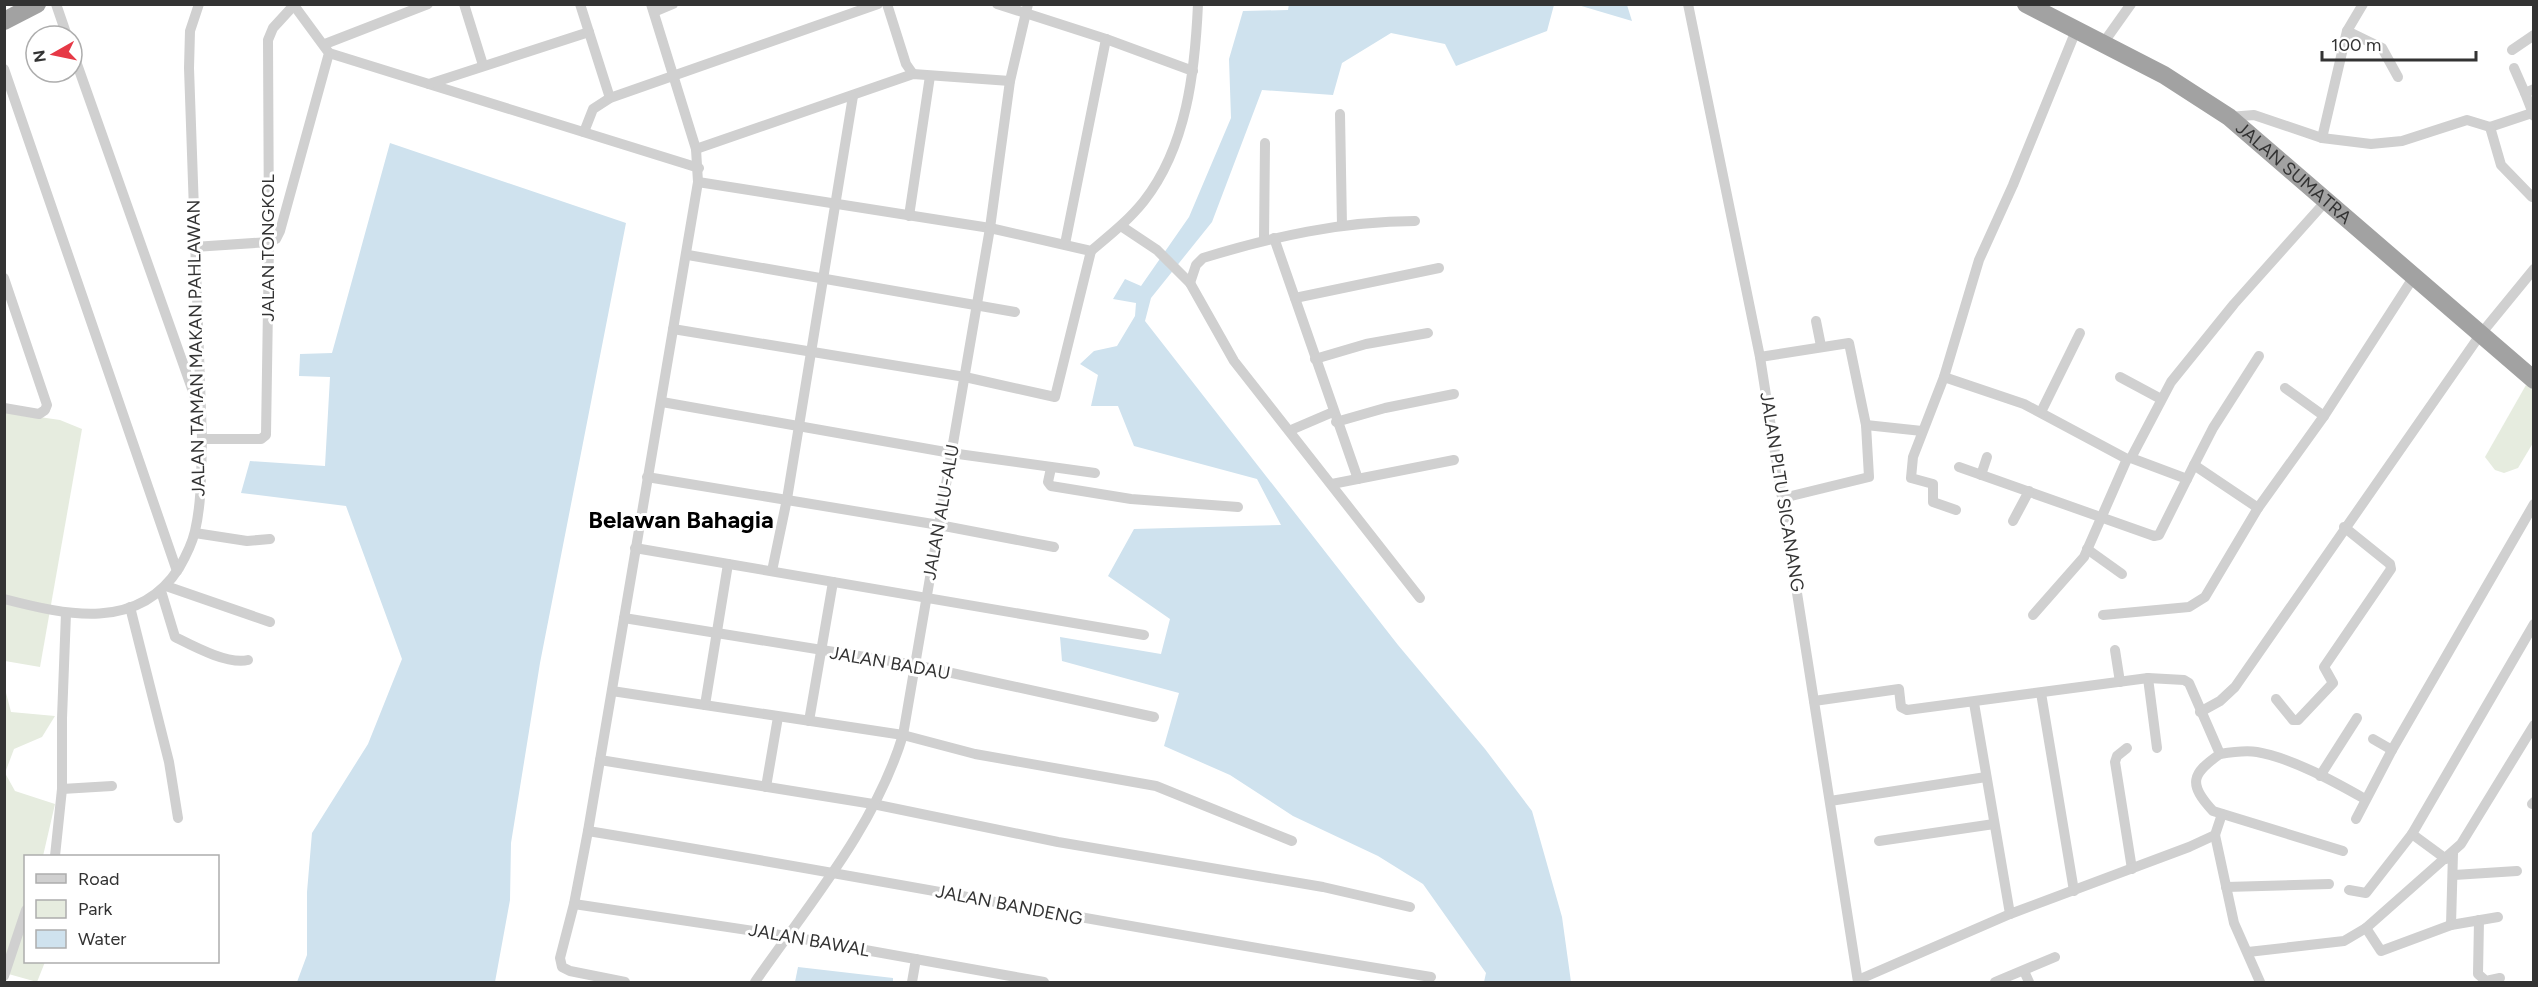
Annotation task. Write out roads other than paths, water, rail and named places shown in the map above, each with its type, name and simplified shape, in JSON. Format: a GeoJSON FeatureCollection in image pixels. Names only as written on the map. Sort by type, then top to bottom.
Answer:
{"type":"FeatureCollection","features":[{"type":"Feature","properties":{"kind":"highway","name":"JALAN SUMATRA"},"geometry":{"type":"LineString","coordinates":[[2026,4],[2077,28],[2164,75],[2229,117],[2534,380]]}},
{"type":"Feature","properties":{"kind":"highway"},"geometry":{"type":"LineString","coordinates":[[4,9],[33,6]]}},
{"type":"Feature","properties":{"kind":"highway"},"geometry":{"type":"LineString","coordinates":[[4,21],[33,6]]}},
{"type":"Feature","properties":{"kind":"street"},"geometry":{"type":"LineString","coordinates":[[56,4],[63,24]]}},
{"type":"Feature","properties":{"kind":"street","name":"JALAN TAMAN MAKAN PAHLAWAN"},"geometry":{"type":"LineString","coordinates":[[4,599],[66,613],[89,615],[130,607],[164,589],[187,555],[195,533],[200,501],[202,440],[189,47],[190,31],[199,4]]}},
{"type":"Feature","properties":{"kind":"street"},"geometry":{"type":"LineString","coordinates":[[327,49],[428,4]]}},
{"type":"Feature","properties":{"kind":"street"},"geometry":{"type":"LineString","coordinates":[[464,4],[483,65]]}},
{"type":"Feature","properties":{"kind":"street"},"geometry":{"type":"LineString","coordinates":[[580,4],[610,98]]}},
{"type":"Feature","properties":{"kind":"street"},"geometry":{"type":"LineString","coordinates":[[625,982],[570,971],[562,967],[560,958],[574,904],[588,831],[634,548],[688,255],[698,182],[699,168],[696,149],[652,8],[673,4]]}},
{"type":"Feature","properties":{"kind":"street"},"geometry":{"type":"LineString","coordinates":[[584,132],[593,109],[610,98],[878,4]]}},
{"type":"Feature","properties":{"kind":"street"},"geometry":{"type":"LineString","coordinates":[[887,4],[904,57],[913,74]]}},
{"type":"Feature","properties":{"kind":"street"},"geometry":{"type":"LineString","coordinates":[[997,4],[1028,8],[1193,71]]}},
{"type":"Feature","properties":{"kind":"street"},"geometry":{"type":"LineString","coordinates":[[673,329],[964,377],[1054,397],[1091,251],[1121,226],[1145,200],[1166,168],[1175,147],[1193,71],[1198,4]]}},
{"type":"Feature","properties":{"kind":"street","name":"JALAN PLTU SICANANG"},"geometry":{"type":"LineString","coordinates":[[1688,4],[1760,357],[1858,981]]}},
{"type":"Feature","properties":{"kind":"street"},"geometry":{"type":"LineString","coordinates":[[2104,42],[2131,4]]}},
{"type":"Feature","properties":{"kind":"street"},"geometry":{"type":"LineString","coordinates":[[294,5],[327,49],[429,84],[699,168]]}},
{"type":"Feature","properties":{"kind":"street","name":"JALAN TONGKOL"},"geometry":{"type":"LineString","coordinates":[[202,440],[261,439],[266,435],[269,242],[268,40],[273,28],[294,5]]}},
{"type":"Feature","properties":{"kind":"street"},"geometry":{"type":"LineString","coordinates":[[2322,138],[2347,31],[2360,5]]}},
{"type":"Feature","properties":{"kind":"street","name":"JALAN ALU-ALU"},"geometry":{"type":"LineString","coordinates":[[755,982],[833,871],[891,773],[903,735],[990,228],[1010,81],[1028,8]]}},
{"type":"Feature","properties":{"kind":"street"},"geometry":{"type":"LineString","coordinates":[[1956,510],[1934,502],[1933,484],[1911,478],[1913,457],[1945,378],[1979,260],[2013,185],[2077,28]]}},
{"type":"Feature","properties":{"kind":"street"},"geometry":{"type":"LineString","coordinates":[[2347,31],[2382,48],[2398,77]]}},
{"type":"Feature","properties":{"kind":"street"},"geometry":{"type":"LineString","coordinates":[[429,84],[589,32]]}},
{"type":"Feature","properties":{"kind":"street"},"geometry":{"type":"LineString","coordinates":[[2512,50],[2534,35]]}},
{"type":"Feature","properties":{"kind":"street"},"geometry":{"type":"LineString","coordinates":[[1065,244],[1106,39]]}},
{"type":"Feature","properties":{"kind":"street"},"geometry":{"type":"LineString","coordinates":[[194,247],[269,242],[276,239],[327,49]]}},
{"type":"Feature","properties":{"kind":"street"},"geometry":{"type":"LineString","coordinates":[[2229,117],[2254,115],[2322,138],[2354,143],[2386,144],[2462,121],[2473,121],[2490,127],[2533,115],[2529,91],[2514,68]]}},
{"type":"Feature","properties":{"kind":"street"},"geometry":{"type":"LineString","coordinates":[[4,69],[177,571]]}},
{"type":"Feature","properties":{"kind":"street"},"geometry":{"type":"LineString","coordinates":[[696,149],[913,74],[1010,81]]}},
{"type":"Feature","properties":{"kind":"street"},"geometry":{"type":"LineString","coordinates":[[909,216],[930,76]]}},
{"type":"Feature","properties":{"kind":"street"},"geometry":{"type":"LineString","coordinates":[[84,84],[200,410]]}},
{"type":"Feature","properties":{"kind":"street"},"geometry":{"type":"LineString","coordinates":[[772,571],[787,499],[853,96]]}},
{"type":"Feature","properties":{"kind":"street"},"geometry":{"type":"LineString","coordinates":[[1340,114],[1342,226]]}},
{"type":"Feature","properties":{"kind":"street"},"geometry":{"type":"LineString","coordinates":[[2490,127],[2501,165],[2532,197]]}},
{"type":"Feature","properties":{"kind":"street"},"geometry":{"type":"LineString","coordinates":[[1265,143],[1269,239],[1295,298],[1334,417],[1358,479]]}},
{"type":"Feature","properties":{"kind":"street"},"geometry":{"type":"LineString","coordinates":[[698,182],[990,228],[1091,251]]}},
{"type":"Feature","properties":{"kind":"street"},"geometry":{"type":"LineString","coordinates":[[2033,615],[2081,562],[2129,458],[2171,382],[2234,304],[2325,201]]}},
{"type":"Feature","properties":{"kind":"street"},"geometry":{"type":"LineString","coordinates":[[1187,279],[1203,258],[1269,239],[1342,226],[1415,221]]}},
{"type":"Feature","properties":{"kind":"street"},"geometry":{"type":"LineString","coordinates":[[1121,226],[1156,250],[1187,279],[1234,361],[1291,430],[1420,598]]}},
{"type":"Feature","properties":{"kind":"street"},"geometry":{"type":"LineString","coordinates":[[688,255],[1015,312]]}},
{"type":"Feature","properties":{"kind":"street"},"geometry":{"type":"LineString","coordinates":[[1295,298],[1439,268]]}},
{"type":"Feature","properties":{"kind":"street"},"geometry":{"type":"LineString","coordinates":[[2200,711],[2220,701],[2235,687],[2344,527],[2480,335],[2534,269]]}},
{"type":"Feature","properties":{"kind":"street"},"geometry":{"type":"LineString","coordinates":[[2103,615],[2189,607],[2205,597],[2258,508],[2324,416],[2414,278]]}},
{"type":"Feature","properties":{"kind":"street"},"geometry":{"type":"LineString","coordinates":[[4,279],[46,405],[45,410],[39,414],[4,408]]}},
{"type":"Feature","properties":{"kind":"street"},"geometry":{"type":"LineString","coordinates":[[1816,321],[1821,346]]}},
{"type":"Feature","properties":{"kind":"street"},"geometry":{"type":"LineString","coordinates":[[1315,359],[1366,344],[1428,333]]}},
{"type":"Feature","properties":{"kind":"street"},"geometry":{"type":"LineString","coordinates":[[2041,412],[2080,333]]}},
{"type":"Feature","properties":{"kind":"street"},"geometry":{"type":"LineString","coordinates":[[1760,357],[1846,342],[1852,346],[1866,425],[1869,477],[1783,498]]}},
{"type":"Feature","properties":{"kind":"street"},"geometry":{"type":"LineString","coordinates":[[1959,467],[2156,536],[2213,428],[2259,356]]}},
{"type":"Feature","properties":{"kind":"street"},"geometry":{"type":"LineString","coordinates":[[2120,377],[2161,399]]}},
{"type":"Feature","properties":{"kind":"street"},"geometry":{"type":"LineString","coordinates":[[1945,378],[2010,398],[2129,458],[2187,479]]}},
{"type":"Feature","properties":{"kind":"street"},"geometry":{"type":"LineString","coordinates":[[2285,388],[2324,416]]}},
{"type":"Feature","properties":{"kind":"street"},"geometry":{"type":"LineString","coordinates":[[1291,430],[1334,417],[1454,394]]}},
{"type":"Feature","properties":{"kind":"street"},"geometry":{"type":"LineString","coordinates":[[662,402],[951,453],[1095,473]]}},
{"type":"Feature","properties":{"kind":"street"},"geometry":{"type":"LineString","coordinates":[[1866,425],[1922,431]]}},
{"type":"Feature","properties":{"kind":"street"},"geometry":{"type":"LineString","coordinates":[[1981,476],[1987,458]]}},
{"type":"Feature","properties":{"kind":"street"},"geometry":{"type":"LineString","coordinates":[[1332,484],[1454,459]]}},
{"type":"Feature","properties":{"kind":"street"},"geometry":{"type":"LineString","coordinates":[[2194,465],[2258,508]]}},
{"type":"Feature","properties":{"kind":"street"},"geometry":{"type":"LineString","coordinates":[[1051,468],[1048,482],[1051,486],[1131,499],[1238,507]]}},
{"type":"Feature","properties":{"kind":"street"},"geometry":{"type":"LineString","coordinates":[[647,477],[939,525],[1054,547]]}},
{"type":"Feature","properties":{"kind":"street"},"geometry":{"type":"LineString","coordinates":[[2013,521],[2029,491]]}},
{"type":"Feature","properties":{"kind":"street"},"geometry":{"type":"LineString","coordinates":[[2356,819],[2392,750],[2534,504]]}},
{"type":"Feature","properties":{"kind":"street"},"geometry":{"type":"LineString","coordinates":[[2276,699],[2293,720],[2298,720],[2333,683],[2324,667],[2391,569],[2390,564],[2344,527]]}},
{"type":"Feature","properties":{"kind":"street"},"geometry":{"type":"LineString","coordinates":[[195,533],[247,541],[270,539]]}},
{"type":"Feature","properties":{"kind":"street"},"geometry":{"type":"LineString","coordinates":[[634,548],[1144,635]]}},
{"type":"Feature","properties":{"kind":"street"},"geometry":{"type":"LineString","coordinates":[[2087,549],[2122,574]]}},
{"type":"Feature","properties":{"kind":"street"},"geometry":{"type":"LineString","coordinates":[[705,705],[728,564]]}},
{"type":"Feature","properties":{"kind":"street"},"geometry":{"type":"LineString","coordinates":[[809,721],[833,582]]}},
{"type":"Feature","properties":{"kind":"street"},"geometry":{"type":"LineString","coordinates":[[164,589],[270,622]]}},
{"type":"Feature","properties":{"kind":"street"},"geometry":{"type":"LineString","coordinates":[[164,589],[175,637],[223,658],[240,662],[248,660]]}},
{"type":"Feature","properties":{"kind":"street"},"geometry":{"type":"LineString","coordinates":[[130,607],[169,762],[178,818]]}},
{"type":"Feature","properties":{"kind":"street"},"geometry":{"type":"LineString","coordinates":[[55,855],[59,836],[62,789],[66,613]]}},
{"type":"Feature","properties":{"kind":"street","name":"JALAN BADAU"},"geometry":{"type":"LineString","coordinates":[[624,618],[915,665],[1154,717]]}},
{"type":"Feature","properties":{"kind":"street"},"geometry":{"type":"LineString","coordinates":[[2349,890],[2366,893],[2412,834],[2534,624]]}},
{"type":"Feature","properties":{"kind":"street"},"geometry":{"type":"LineString","coordinates":[[2115,650],[2120,682]]}},
{"type":"Feature","properties":{"kind":"street"},"geometry":{"type":"LineString","coordinates":[[2148,678],[2157,748]]}},
{"type":"Feature","properties":{"kind":"street"},"geometry":{"type":"LineString","coordinates":[[1814,701],[1893,688],[1901,691],[1901,707],[1907,710],[1974,703],[2148,678],[2187,681],[2220,754]]}},
{"type":"Feature","properties":{"kind":"street"},"geometry":{"type":"LineString","coordinates":[[612,691],[903,735],[975,754],[1156,786],[1292,841]]}},
{"type":"Feature","properties":{"kind":"street"},"geometry":{"type":"LineString","coordinates":[[2041,693],[2074,891]]}},
{"type":"Feature","properties":{"kind":"street"},"geometry":{"type":"LineString","coordinates":[[1974,703],[2010,914]]}},
{"type":"Feature","properties":{"kind":"street"},"geometry":{"type":"LineString","coordinates":[[766,787],[778,717]]}},
{"type":"Feature","properties":{"kind":"street"},"geometry":{"type":"LineString","coordinates":[[2320,776],[2357,718]]}},
{"type":"Feature","properties":{"kind":"street"},"geometry":{"type":"LineString","coordinates":[[2248,952],[2344,941],[2366,928],[2449,856],[2470,830],[2534,725]]}},
{"type":"Feature","properties":{"kind":"street"},"geometry":{"type":"LineString","coordinates":[[2373,739],[2392,750]]}},
{"type":"Feature","properties":{"kind":"street"},"geometry":{"type":"LineString","coordinates":[[2127,748],[2117,756],[2115,762],[2132,869]]}},
{"type":"Feature","properties":{"kind":"street"},"geometry":{"type":"LineString","coordinates":[[2343,851],[2213,811],[2204,801],[2195,782],[2200,768],[2220,754],[2258,752],[2320,776],[2365,799]]}},
{"type":"Feature","properties":{"kind":"street"},"geometry":{"type":"LineString","coordinates":[[600,760],[873,804],[1058,842],[1323,887],[1410,907]]}},
{"type":"Feature","properties":{"kind":"street"},"geometry":{"type":"LineString","coordinates":[[1830,801],[1986,777]]}},
{"type":"Feature","properties":{"kind":"street"},"geometry":{"type":"LineString","coordinates":[[62,789],[112,786]]}},
{"type":"Feature","properties":{"kind":"street"},"geometry":{"type":"LineString","coordinates":[[2222,814],[2215,835],[2234,923],[2260,982]]}},
{"type":"Feature","properties":{"kind":"street"},"geometry":{"type":"LineString","coordinates":[[1879,841],[1994,824]]}},
{"type":"Feature","properties":{"kind":"street","name":"JALAN BANDENG"},"geometry":{"type":"LineString","coordinates":[[588,831],[833,871],[1113,925],[1431,977]]}},
{"type":"Feature","properties":{"kind":"street"},"geometry":{"type":"LineString","coordinates":[[2412,834],[2449,856],[2454,875],[2451,925]]}},
{"type":"Feature","properties":{"kind":"street"},"geometry":{"type":"LineString","coordinates":[[1858,981],[2010,914],[2132,869],[2215,835]]}},
{"type":"Feature","properties":{"kind":"street"},"geometry":{"type":"LineString","coordinates":[[2454,875],[2517,872]]}},
{"type":"Feature","properties":{"kind":"street"},"geometry":{"type":"LineString","coordinates":[[2226,887],[2329,884]]}},
{"type":"Feature","properties":{"kind":"street","name":"JALAN BAWAL"},"geometry":{"type":"LineString","coordinates":[[574,904],[787,936],[1044,982]]}},
{"type":"Feature","properties":{"kind":"street"},"geometry":{"type":"LineString","coordinates":[[4,976],[24,916]]}},
{"type":"Feature","properties":{"kind":"street"},"geometry":{"type":"LineString","coordinates":[[2366,928],[2380,951],[2451,925],[2498,917]]}},
{"type":"Feature","properties":{"kind":"street"},"geometry":{"type":"LineString","coordinates":[[2479,920],[2478,974],[2486,981],[2500,978]]}},
{"type":"Feature","properties":{"kind":"street"},"geometry":{"type":"LineString","coordinates":[[1995,982],[2055,957]]}},
{"type":"Feature","properties":{"kind":"street"},"geometry":{"type":"LineString","coordinates":[[912,982],[916,959]]}},
{"type":"Feature","properties":{"kind":"street"},"geometry":{"type":"LineString","coordinates":[[2024,971],[2029,982]]}},
{"type":"Feature","properties":{"kind":"water"},"geometry":{"type":"Polygon","coordinates":[[[1289,4],[1554,5],[1547,31],[1456,66],[1445,44],[1391,33],[1342,63],[1333,95],[1262,90],[1212,222],[1151,298],[1145,321],[1398,645],[1485,749],[1532,811],[1562,917],[1571,982],[1484,982],[1486,973],[1423,884],[1378,856],[1293,816],[1230,775],[1164,746],[1179,693],[1062,661],[1060,637],[1161,654],[1170,619],[1108,576],[1134,529],[1281,525],[1257,479],[1134,446],[1118,406],[1091,406],[1098,375],[1080,364],[1094,351],[1117,346],[1135,316],[1136,303],[1113,299],[1125,279],[1141,286],[1189,217],[1231,118],[1229,59],[1243,11],[1288,10],[1289,4]]]}},
{"type":"Feature","properties":{"kind":"water"},"geometry":{"type":"Polygon","coordinates":[[[1578,5],[1627,5],[1632,21],[1578,5]]]}},
{"type":"Feature","properties":{"kind":"water"},"geometry":{"type":"Polygon","coordinates":[[[390,143],[626,223],[540,663],[511,843],[510,900],[495,982],[297,982],[307,955],[307,892],[312,833],[368,744],[402,659],[346,506],[241,493],[250,461],[325,466],[330,377],[299,376],[300,354],[332,353],[390,143]]]}},
{"type":"Feature","properties":{"kind":"water"},"geometry":{"type":"Polygon","coordinates":[[[798,967],[893,978],[893,982],[795,982],[798,967]]]}},
{"type":"Feature","properties":{"kind":"district","name":"Belawan Bahagia"},"geometry":{"type":"Point","coordinates":[681,519]}}]}
